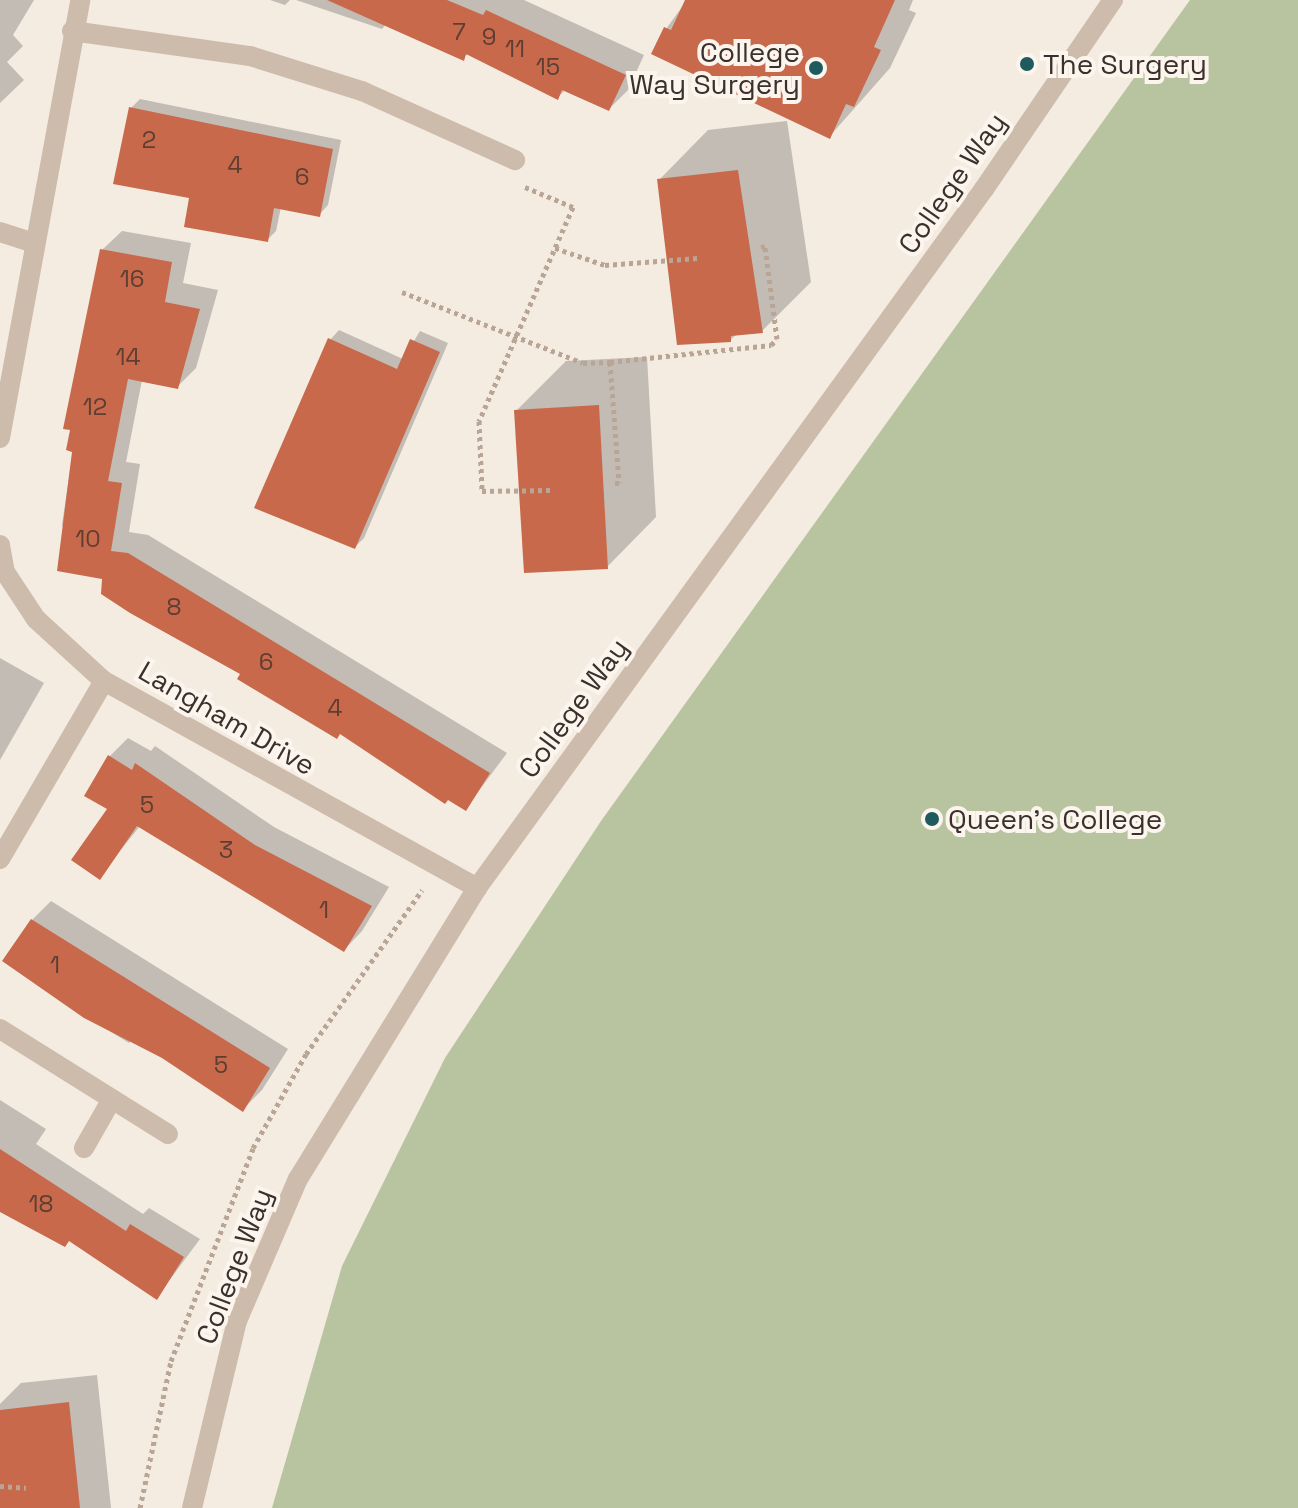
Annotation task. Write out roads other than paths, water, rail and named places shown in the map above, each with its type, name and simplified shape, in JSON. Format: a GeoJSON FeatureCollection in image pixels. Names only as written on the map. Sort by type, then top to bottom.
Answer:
{"type":"FeatureCollection","features":[{"type":"Feature","properties":{"kind":"street"},"geometry":{"type":"LineString","coordinates":[[0,438],[33,243],[80,0]]}},
{"type":"Feature","properties":{"kind":"street","name":"College Way"},"geometry":{"type":"LineString","coordinates":[[192,1508],[237,1321],[298,1179],[477,888],[984,189],[1113,0]]}},
{"type":"Feature","properties":{"kind":"street"},"geometry":{"type":"LineString","coordinates":[[72,31],[250,56],[362,91],[515,160]]}},
{"type":"Feature","properties":{"kind":"street"},"geometry":{"type":"LineString","coordinates":[[0,232],[33,243]]}},
{"type":"Feature","properties":{"kind":"street","name":"Langham Drive"},"geometry":{"type":"LineString","coordinates":[[0,545],[5,572],[36,619],[104,681],[435,868],[477,888]]}},
{"type":"Feature","properties":{"kind":"street"},"geometry":{"type":"LineString","coordinates":[[0,859],[104,681]]}},
{"type":"Feature","properties":{"kind":"street"},"geometry":{"type":"LineString","coordinates":[[0,1029],[168,1134]]}},
{"type":"Feature","properties":{"kind":"street"},"geometry":{"type":"LineString","coordinates":[[84,1148],[112,1099]]}},
{"type":"Feature","properties":{"kind":"place","name":"The Surgery"},"geometry":{"type":"Point","coordinates":[1027,64]}},
{"type":"Feature","properties":{"kind":"place","name":"College Way Surgery"},"geometry":{"type":"Point","coordinates":[816,68]}},
{"type":"Feature","properties":{"kind":"place","name":"Queen's College"},"geometry":{"type":"Point","coordinates":[932,819]}}]}
